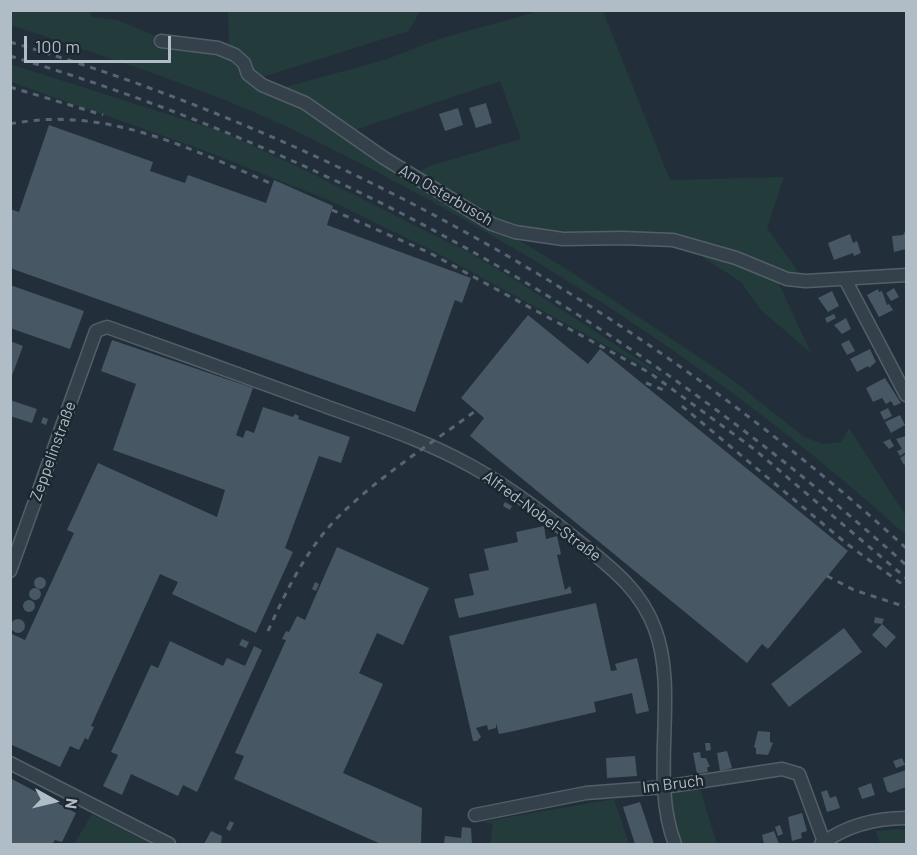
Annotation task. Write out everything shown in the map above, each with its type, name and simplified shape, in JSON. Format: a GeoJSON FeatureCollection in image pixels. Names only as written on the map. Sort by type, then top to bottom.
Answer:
{"type":"FeatureCollection","features":[{"type":"Feature","properties":{"kind":"street","name":"Am Osterbusch"},"geometry":{"type":"LineString","coordinates":[[161,41],[218,48],[235,55],[244,63],[248,74],[262,85],[305,103],[384,158],[492,224],[515,232],[563,239],[673,240],[736,258],[787,279],[806,281],[906,275]]}},
{"type":"Feature","properties":{"kind":"street"},"geometry":{"type":"LineString","coordinates":[[845,279],[906,395]]}},
{"type":"Feature","properties":{"kind":"street","name":"Alfred-Nobel-Straße"},"geometry":{"type":"LineString","coordinates":[[96,331],[107,327],[404,435],[470,465],[504,485],[627,581],[644,603],[656,630],[662,660],[664,787],[675,844]]}},
{"type":"Feature","properties":{"kind":"street","name":"Zeppelinstraße"},"geometry":{"type":"LineString","coordinates":[[10,571],[96,331]]}},
{"type":"Feature","properties":{"kind":"street"},"geometry":{"type":"LineString","coordinates":[[10,763],[169,844]]}},
{"type":"Feature","properties":{"kind":"street","name":"Im Bruch"},"geometry":{"type":"LineString","coordinates":[[475,815],[586,793],[664,787],[782,769],[799,774],[823,843]]}},
{"type":"Feature","properties":{"kind":"street"},"geometry":{"type":"LineString","coordinates":[[823,843],[843,831],[875,820],[906,818]]}},
{"type":"Feature","properties":{"kind":"green space"},"geometry":{"type":"Polygon","coordinates":[[[10,11],[90,11],[92,17],[118,20],[160,38],[229,49],[228,11],[420,11],[409,31],[259,78],[282,88],[387,59],[439,39],[539,11],[603,11],[670,180],[784,177],[767,228],[802,277],[779,284],[811,353],[761,310],[741,282],[698,254],[675,246],[652,243],[517,239],[565,268],[730,378],[804,437],[823,444],[841,442],[849,428],[906,516],[906,535],[798,444],[686,359],[509,245],[339,152],[283,125],[146,71],[11,25],[10,11]],[[500,81],[346,133],[409,177],[429,166],[521,139],[500,81]]]}},
{"type":"Feature","properties":{"kind":"green space"},"geometry":{"type":"Polygon","coordinates":[[[10,64],[220,131],[305,170],[470,253],[519,282],[671,381],[433,251],[333,202],[203,150],[11,82],[10,64]]]}},
{"type":"Feature","properties":{"kind":"green space"},"geometry":{"type":"Polygon","coordinates":[[[699,786],[717,844],[680,844],[669,791],[699,786]]]}},
{"type":"Feature","properties":{"kind":"green space"},"geometry":{"type":"Polygon","coordinates":[[[614,799],[629,844],[490,844],[493,824],[481,822],[614,799]]]}},
{"type":"Feature","properties":{"kind":"green space"},"geometry":{"type":"Polygon","coordinates":[[[92,814],[152,844],[74,844],[92,814]]]}},
{"type":"Feature","properties":{"kind":"green space"},"geometry":{"type":"Polygon","coordinates":[[[906,830],[906,844],[880,844],[876,831],[906,830]]]}},
{"type":"Feature","properties":{"kind":"building"},"geometry":{"type":"Polygon","coordinates":[[[486,103],[492,123],[476,128],[469,108],[486,103]]]}},
{"type":"Feature","properties":{"kind":"building"},"geometry":{"type":"Polygon","coordinates":[[[458,108],[463,125],[445,131],[439,114],[458,108]]]}},
{"type":"Feature","properties":{"kind":"building"},"geometry":{"type":"Polygon","coordinates":[[[49,125],[153,162],[150,171],[185,183],[188,175],[266,203],[274,180],[333,206],[327,225],[471,278],[462,303],[455,300],[415,412],[10,268],[10,209],[19,212],[49,125]]]}},
{"type":"Feature","properties":{"kind":"building"},"geometry":{"type":"Polygon","coordinates":[[[906,230],[906,249],[894,252],[892,236],[903,235],[906,230]]]}},
{"type":"Feature","properties":{"kind":"building"},"geometry":{"type":"Polygon","coordinates":[[[850,234],[853,243],[857,241],[861,253],[854,256],[853,253],[834,260],[828,243],[850,234]]]}},
{"type":"Feature","properties":{"kind":"building"},"geometry":{"type":"Polygon","coordinates":[[[10,285],[84,311],[70,349],[10,328],[10,285]]]}},
{"type":"Feature","properties":{"kind":"building"},"geometry":{"type":"Polygon","coordinates":[[[894,288],[899,297],[891,301],[886,293],[894,288]]]}},
{"type":"Feature","properties":{"kind":"building"},"geometry":{"type":"Polygon","coordinates":[[[878,289],[879,292],[882,291],[887,305],[889,304],[893,310],[879,317],[867,295],[878,289]]]}},
{"type":"Feature","properties":{"kind":"building"},"geometry":{"type":"Polygon","coordinates":[[[832,291],[839,306],[828,312],[818,298],[832,291]]]}},
{"type":"Feature","properties":{"kind":"building"},"geometry":{"type":"Polygon","coordinates":[[[834,314],[836,318],[827,323],[825,318],[834,314]]]}},
{"type":"Feature","properties":{"kind":"building"},"geometry":{"type":"Polygon","coordinates":[[[528,315],[588,364],[600,349],[848,551],[768,649],[762,644],[747,663],[470,436],[484,418],[461,398],[528,315]]]}},
{"type":"Feature","properties":{"kind":"building"},"geometry":{"type":"Polygon","coordinates":[[[846,318],[851,329],[842,334],[834,325],[846,318]]]}},
{"type":"Feature","properties":{"kind":"building"},"geometry":{"type":"Polygon","coordinates":[[[112,340],[253,388],[236,435],[243,438],[246,430],[254,433],[263,407],[293,417],[295,414],[299,416],[298,419],[350,437],[341,463],[319,456],[285,548],[293,552],[256,633],[172,594],[178,582],[160,574],[91,726],[94,727],[88,740],[85,738],[79,750],[70,746],[60,767],[10,744],[10,633],[25,640],[74,533],[67,530],[98,463],[217,517],[225,490],[113,450],[136,384],[101,371],[112,340]]]}},
{"type":"Feature","properties":{"kind":"building"},"geometry":{"type":"Polygon","coordinates":[[[849,340],[855,351],[847,355],[841,344],[849,340]]]}},
{"type":"Feature","properties":{"kind":"building"},"geometry":{"type":"Polygon","coordinates":[[[10,341],[23,346],[11,378],[10,378],[10,341]]]}},
{"type":"Feature","properties":{"kind":"building"},"geometry":{"type":"Polygon","coordinates":[[[870,349],[876,362],[869,368],[868,366],[857,372],[850,359],[870,349]]]}},
{"type":"Feature","properties":{"kind":"building"},"geometry":{"type":"Polygon","coordinates":[[[885,378],[901,403],[894,406],[891,401],[886,404],[882,398],[873,402],[866,388],[885,378]]]}},
{"type":"Feature","properties":{"kind":"building"},"geometry":{"type":"Polygon","coordinates":[[[10,400],[37,409],[32,423],[10,416],[10,400]]]}},
{"type":"Feature","properties":{"kind":"building"},"geometry":{"type":"Polygon","coordinates":[[[888,408],[892,416],[884,420],[880,412],[888,408]]]}},
{"type":"Feature","properties":{"kind":"building"},"geometry":{"type":"Polygon","coordinates":[[[900,415],[905,425],[891,433],[885,422],[900,415]]]}},
{"type":"Feature","properties":{"kind":"building"},"geometry":{"type":"Polygon","coordinates":[[[43,417],[48,419],[46,425],[41,423],[43,417]]]}},
{"type":"Feature","properties":{"kind":"building"},"geometry":{"type":"Polygon","coordinates":[[[906,436],[906,452],[900,456],[897,451],[902,449],[896,439],[906,436]]]}},
{"type":"Feature","properties":{"kind":"building"},"geometry":{"type":"Polygon","coordinates":[[[890,439],[894,446],[889,449],[883,442],[890,439]]]}},
{"type":"Feature","properties":{"kind":"building"},"geometry":{"type":"Polygon","coordinates":[[[906,454],[906,463],[904,465],[900,458],[906,454]]]}},
{"type":"Feature","properties":{"kind":"building"},"geometry":{"type":"Polygon","coordinates":[[[505,502],[512,506],[510,510],[503,506],[505,502]]]}},
{"type":"Feature","properties":{"kind":"building"},"geometry":{"type":"Polygon","coordinates":[[[544,526],[546,539],[557,536],[561,554],[557,555],[565,590],[570,586],[572,593],[459,618],[454,599],[474,595],[469,574],[489,570],[484,549],[518,542],[516,532],[544,526]]]}},
{"type":"Feature","properties":{"kind":"building"},"geometry":{"type":"Polygon","coordinates":[[[337,547],[429,588],[403,645],[377,633],[359,673],[383,684],[343,773],[422,808],[421,844],[381,844],[234,779],[244,756],[235,753],[286,640],[282,639],[286,631],[289,632],[297,616],[305,620],[337,547]]]}},
{"type":"Feature","properties":{"kind":"building"},"geometry":{"type":"Polygon","coordinates":[[[40,577],[46,583],[40,589],[34,583],[40,577]]]}},
{"type":"Feature","properties":{"kind":"building"},"geometry":{"type":"Polygon","coordinates":[[[315,582],[319,584],[316,591],[312,589],[315,582]]]}},
{"type":"Feature","properties":{"kind":"building"},"geometry":{"type":"Polygon","coordinates":[[[35,588],[41,594],[35,600],[29,594],[35,588]]]}},
{"type":"Feature","properties":{"kind":"building"},"geometry":{"type":"Polygon","coordinates":[[[29,600],[35,606],[29,612],[23,606],[29,600]]]}},
{"type":"Feature","properties":{"kind":"building"},"geometry":{"type":"Polygon","coordinates":[[[596,603],[611,671],[617,670],[615,664],[637,658],[649,711],[636,714],[632,693],[594,702],[596,712],[514,731],[499,734],[496,723],[496,728],[488,730],[487,725],[476,728],[481,737],[473,741],[449,636],[596,603]]]}},
{"type":"Feature","properties":{"kind":"building"},"geometry":{"type":"Polygon","coordinates":[[[875,617],[884,619],[882,624],[874,623],[875,617]]]}},
{"type":"Feature","properties":{"kind":"building"},"geometry":{"type":"Polygon","coordinates":[[[18,619],[23,621],[25,626],[23,631],[18,633],[13,631],[11,626],[13,621],[18,619]]]}},
{"type":"Feature","properties":{"kind":"building"},"geometry":{"type":"Polygon","coordinates":[[[882,624],[896,637],[886,648],[872,635],[882,624]]]}},
{"type":"Feature","properties":{"kind":"building"},"geometry":{"type":"Polygon","coordinates":[[[844,628],[862,652],[789,707],[771,684],[844,628]]]}},
{"type":"Feature","properties":{"kind":"building"},"geometry":{"type":"Polygon","coordinates":[[[242,639],[249,642],[246,648],[239,645],[242,639]]]}},
{"type":"Feature","properties":{"kind":"building"},"geometry":{"type":"Polygon","coordinates":[[[170,641],[223,666],[227,658],[245,666],[254,646],[262,650],[197,792],[183,785],[178,796],[131,774],[122,795],[103,786],[118,755],[111,752],[151,665],[158,668],[170,641]]]}},
{"type":"Feature","properties":{"kind":"building"},"geometry":{"type":"Polygon","coordinates":[[[758,731],[770,732],[770,742],[773,743],[768,755],[756,754],[754,747],[758,731]]]}},
{"type":"Feature","properties":{"kind":"building"},"geometry":{"type":"Polygon","coordinates":[[[705,743],[710,743],[711,750],[706,751],[705,743]]]}},
{"type":"Feature","properties":{"kind":"building"},"geometry":{"type":"Polygon","coordinates":[[[727,751],[732,768],[720,771],[717,753],[727,751]]]}},
{"type":"Feature","properties":{"kind":"building"},"geometry":{"type":"Polygon","coordinates":[[[700,752],[701,758],[706,758],[710,767],[707,767],[708,772],[697,774],[693,753],[700,752]]]}},
{"type":"Feature","properties":{"kind":"building"},"geometry":{"type":"Polygon","coordinates":[[[635,756],[637,776],[607,778],[606,758],[635,756]]]}},
{"type":"Feature","properties":{"kind":"building"},"geometry":{"type":"Polygon","coordinates":[[[902,758],[905,765],[896,768],[893,761],[902,758]]]}},
{"type":"Feature","properties":{"kind":"building"},"geometry":{"type":"Polygon","coordinates":[[[906,770],[906,787],[890,793],[887,791],[883,778],[906,770]]]}},
{"type":"Feature","properties":{"kind":"building"},"geometry":{"type":"Polygon","coordinates":[[[10,778],[76,813],[62,842],[55,840],[52,844],[10,844],[10,778]]]}},
{"type":"Feature","properties":{"kind":"building"},"geometry":{"type":"Polygon","coordinates":[[[871,783],[875,795],[862,799],[858,788],[871,783]]]}},
{"type":"Feature","properties":{"kind":"building"},"geometry":{"type":"Polygon","coordinates":[[[827,790],[830,798],[836,796],[840,808],[827,812],[821,792],[827,790]]]}},
{"type":"Feature","properties":{"kind":"building"},"geometry":{"type":"Polygon","coordinates":[[[640,802],[654,844],[635,844],[623,807],[640,802]]]}},
{"type":"Feature","properties":{"kind":"building"},"geometry":{"type":"Polygon","coordinates":[[[802,813],[807,831],[801,833],[802,838],[792,841],[788,817],[802,813]]]}},
{"type":"Feature","properties":{"kind":"building"},"geometry":{"type":"Polygon","coordinates":[[[230,821],[234,823],[230,831],[226,829],[230,821]]]}},
{"type":"Feature","properties":{"kind":"building"},"geometry":{"type":"Polygon","coordinates":[[[780,825],[783,834],[778,836],[775,827],[780,825]]]}},
{"type":"Feature","properties":{"kind":"building"},"geometry":{"type":"Polygon","coordinates":[[[462,827],[471,828],[472,844],[444,844],[445,836],[461,838],[462,827]]]}},
{"type":"Feature","properties":{"kind":"building"},"geometry":{"type":"Polygon","coordinates":[[[211,831],[222,836],[221,843],[204,844],[211,831]]]}},
{"type":"Feature","properties":{"kind":"building"},"geometry":{"type":"Polygon","coordinates":[[[774,831],[779,844],[764,844],[762,835],[774,831]]]}},
{"type":"Feature","properties":{"kind":"railway"},"geometry":{"type":"LineString","coordinates":[[10,42],[134,82],[255,130],[373,184],[487,244],[598,311],[705,384],[808,463],[906,548]]}},
{"type":"Feature","properties":{"kind":"railway"},"geometry":{"type":"LineString","coordinates":[[10,56],[136,97],[257,145],[374,199],[487,260],[596,327],[703,400],[806,479],[906,565]]}},
{"type":"Feature","properties":{"kind":"railway"},"geometry":{"type":"LineString","coordinates":[[10,87],[103,115]]}},
{"type":"Feature","properties":{"kind":"railway"},"geometry":{"type":"LineString","coordinates":[[10,124],[45,120],[79,120],[112,125],[177,144],[272,184]]}},
{"type":"Feature","properties":{"kind":"railway"},"geometry":{"type":"LineString","coordinates":[[332,210],[430,253],[650,373],[754,449],[906,578]]}},
{"type":"Feature","properties":{"kind":"railway"},"geometry":{"type":"LineString","coordinates":[[646,383],[666,391]]}},
{"type":"Feature","properties":{"kind":"railway"},"geometry":{"type":"LineString","coordinates":[[682,406],[847,544],[906,587]]}},
{"type":"Feature","properties":{"kind":"railway"},"geometry":{"type":"LineString","coordinates":[[268,631],[290,585],[308,555],[340,515],[388,474],[474,412]]}},
{"type":"Feature","properties":{"kind":"railway"},"geometry":{"type":"LineString","coordinates":[[827,576],[854,590],[906,607]]}}]}
